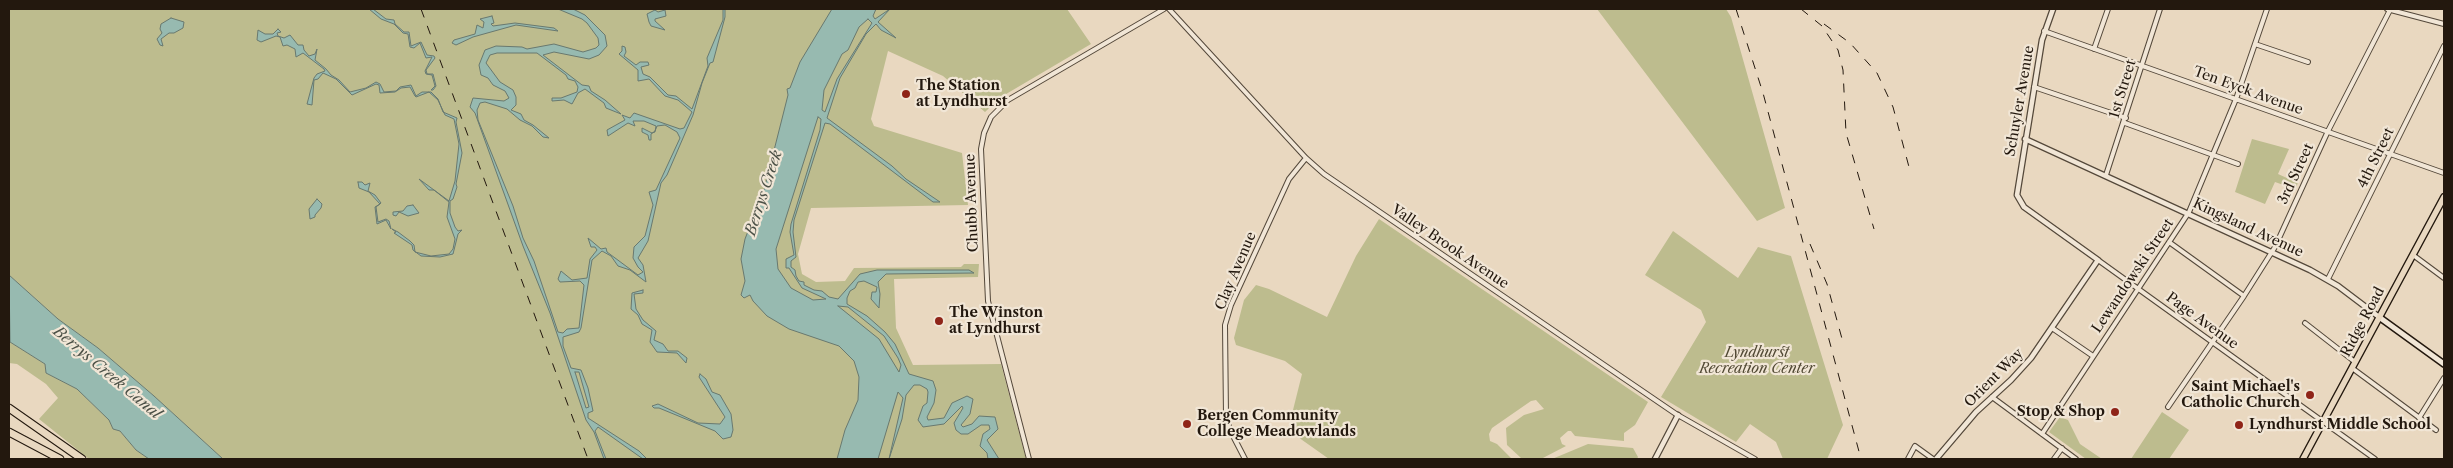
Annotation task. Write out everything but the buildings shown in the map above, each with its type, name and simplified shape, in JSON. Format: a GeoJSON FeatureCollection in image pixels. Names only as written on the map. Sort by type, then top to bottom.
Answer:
{"type":"FeatureCollection","features":[{"type":"Feature","properties":{"kind":"highway"},"geometry":{"type":"LineString","coordinates":[[9,408],[82,459]]}},
{"type":"Feature","properties":{"kind":"highway"},"geometry":{"type":"LineString","coordinates":[[9,432],[60,459]]}},
{"type":"Feature","properties":{"kind":"main road","name":"Ridge Road"},"geometry":{"type":"LineString","coordinates":[[2304,459],[2444,197]]}},
{"type":"Feature","properties":{"kind":"main road","name":"Kingsland Avenue"},"geometry":{"type":"LineString","coordinates":[[2379,318],[2444,364]]}},
{"type":"Feature","properties":{"kind":"street","name":"Chubb Avenue"},"geometry":{"type":"LineString","coordinates":[[1029,459],[988,301],[981,149],[984,133],[991,117],[1008,100],[1164,9]]}},
{"type":"Feature","properties":{"kind":"street","name":"Valley Brook Avenue"},"geometry":{"type":"LineString","coordinates":[[1169,9],[1306,158],[1324,174],[1678,415],[1755,459]]}},
{"type":"Feature","properties":{"kind":"street","name":"Schuyler Avenue"},"geometry":{"type":"LineString","coordinates":[[2018,199],[2017,190],[2044,31],[2053,9]]}},
{"type":"Feature","properties":{"kind":"street"},"geometry":{"type":"LineString","coordinates":[[2094,48],[2108,9]]}},
{"type":"Feature","properties":{"kind":"street","name":"1st Street"},"geometry":{"type":"LineString","coordinates":[[2106,175],[2160,9]]}},
{"type":"Feature","properties":{"kind":"street","name":"Lewandowski Street"},"geometry":{"type":"LineString","coordinates":[[2042,434],[2189,212],[2236,99],[2267,9]]}},
{"type":"Feature","properties":{"kind":"street"},"geometry":{"type":"LineString","coordinates":[[2392,9],[2444,24]]}},
{"type":"Feature","properties":{"kind":"street","name":"3rd Street"},"geometry":{"type":"LineString","coordinates":[[2168,407],[2272,252],[2328,131],[2392,9]]}},
{"type":"Feature","properties":{"kind":"street","name":"Ten Eyck Avenue"},"geometry":{"type":"LineString","coordinates":[[2044,31],[2444,173]]}},
{"type":"Feature","properties":{"kind":"street"},"geometry":{"type":"LineString","coordinates":[[2255,44],[2308,62]]}},
{"type":"Feature","properties":{"kind":"street","name":"4th Street"},"geometry":{"type":"LineString","coordinates":[[2328,280],[2444,46]]}},
{"type":"Feature","properties":{"kind":"street"},"geometry":{"type":"LineString","coordinates":[[2034,87],[2126,118]]}},
{"type":"Feature","properties":{"kind":"street"},"geometry":{"type":"LineString","coordinates":[[2124,123],[2238,164]]}},
{"type":"Feature","properties":{"kind":"street","name":"Kingsland Avenue"},"geometry":{"type":"LineString","coordinates":[[2025,139],[2189,212],[2328,280],[2379,318]]}},
{"type":"Feature","properties":{"kind":"street","name":"Clay Avenue"},"geometry":{"type":"LineString","coordinates":[[1245,459],[1230,430],[1226,416],[1226,325],[1231,305],[1289,178],[1306,158]]}},
{"type":"Feature","properties":{"kind":"street","name":"Page Avenue"},"geometry":{"type":"LineString","coordinates":[[2018,199],[2024,207],[2375,459]]}},
{"type":"Feature","properties":{"kind":"street"},"geometry":{"type":"LineString","coordinates":[[2169,242],[2244,296]]}},
{"type":"Feature","properties":{"kind":"street"},"geometry":{"type":"LineString","coordinates":[[2413,255],[2444,278]]}},
{"type":"Feature","properties":{"kind":"street","name":"Orient Way"},"geometry":{"type":"LineString","coordinates":[[1935,459],[1949,441],[1992,397],[2022,370],[2098,260]]}},
{"type":"Feature","properties":{"kind":"street"},"geometry":{"type":"LineString","coordinates":[[2305,323],[2356,362]]}},
{"type":"Feature","properties":{"kind":"street"},"geometry":{"type":"LineString","coordinates":[[2052,328],[2093,356]]}},
{"type":"Feature","properties":{"kind":"street"},"geometry":{"type":"LineString","coordinates":[[2352,368],[2436,430]]}},
{"type":"Feature","properties":{"kind":"street"},"geometry":{"type":"LineString","coordinates":[[2419,418],[2444,378]]}},
{"type":"Feature","properties":{"kind":"street"},"geometry":{"type":"LineString","coordinates":[[1992,397],[2076,459]]}},
{"type":"Feature","properties":{"kind":"street"},"geometry":{"type":"LineString","coordinates":[[1655,459],[1678,415]]}},
{"type":"Feature","properties":{"kind":"street"},"geometry":{"type":"LineString","coordinates":[[1908,459],[1915,446],[1935,459]]}},
{"type":"Feature","properties":{"kind":"street"},"geometry":{"type":"LineString","coordinates":[[2054,459],[2062,448]]}},
{"type":"Feature","properties":{"kind":"green space"},"geometry":{"type":"Polygon","coordinates":[[[9,9],[1067,9],[1091,44],[1001,97],[985,112],[943,76],[888,51],[871,119],[874,126],[962,153],[968,205],[811,208],[798,254],[802,274],[816,282],[845,281],[854,268],[961,267],[964,264],[979,264],[978,277],[894,279],[896,328],[913,365],[1001,364],[1026,459],[223,459],[154,396],[98,348],[58,319],[9,275],[9,9]]]}},
{"type":"Feature","properties":{"kind":"green space"},"geometry":{"type":"Polygon","coordinates":[[[1597,9],[1726,9],[1731,17],[1785,208],[1757,221],[1597,9]]]}},
{"type":"Feature","properties":{"kind":"green space"},"geometry":{"type":"Polygon","coordinates":[[[2252,139],[2289,149],[2278,174],[2298,183],[2295,189],[2275,182],[2265,204],[2235,192],[2252,139]]]}},
{"type":"Feature","properties":{"kind":"green space"},"geometry":{"type":"Polygon","coordinates":[[[1379,219],[1648,402],[1635,425],[1624,433],[1624,441],[1575,436],[1571,431],[1568,431],[1560,438],[1562,444],[1566,446],[1541,459],[1521,458],[1507,445],[1506,428],[1524,415],[1544,409],[1536,400],[1531,401],[1492,428],[1489,434],[1490,441],[1497,444],[1512,459],[1329,459],[1288,430],[1302,374],[1285,361],[1236,345],[1234,338],[1244,300],[1256,285],[1269,289],[1327,317],[1356,256],[1379,219]]]}},
{"type":"Feature","properties":{"kind":"green space","name":"Lyndhurst Recreation Center"},"geometry":{"type":"Polygon","coordinates":[[[1673,231],[1738,278],[1758,247],[1791,256],[1843,425],[1827,459],[1783,459],[1776,442],[1750,424],[1736,442],[1661,397],[1706,322],[1701,310],[1645,275],[1673,231]]]}},
{"type":"Feature","properties":{"kind":"green space"},"geometry":{"type":"Polygon","coordinates":[[[9,337],[10,342],[45,364],[46,373],[77,389],[109,420],[113,429],[120,431],[136,450],[149,459],[89,459],[39,419],[58,398],[46,384],[17,364],[9,363],[9,337]]]}},
{"type":"Feature","properties":{"kind":"green space"},"geometry":{"type":"Polygon","coordinates":[[[2162,412],[2189,430],[2169,459],[2131,459],[2162,412]]]}},
{"type":"Feature","properties":{"kind":"green space"},"geometry":{"type":"Polygon","coordinates":[[[2060,417],[2068,420],[2080,444],[2102,459],[2086,459],[2049,432],[2060,417]]]}},
{"type":"Feature","properties":{"kind":"green space"},"geometry":{"type":"Polygon","coordinates":[[[1588,444],[1633,448],[1638,457],[1637,459],[1552,459],[1588,444]]]}},
{"type":"Feature","properties":{"kind":"water"},"geometry":{"type":"Polygon","coordinates":[[[369,9],[373,9],[386,19],[394,20],[395,24],[404,32],[409,32],[411,46],[421,42],[427,55],[434,56],[435,58],[426,70],[427,74],[433,74],[436,86],[433,90],[431,90],[435,86],[432,75],[426,74],[425,71],[432,57],[426,58],[420,43],[414,48],[410,47],[408,34],[403,33],[394,24],[381,19],[369,9]]]}},
{"type":"Feature","properties":{"kind":"water"},"geometry":{"type":"Polygon","coordinates":[[[558,9],[573,9],[585,15],[605,35],[607,46],[599,55],[589,59],[554,52],[543,55],[582,85],[589,86],[591,91],[621,114],[606,108],[604,103],[585,89],[578,93],[572,104],[564,100],[552,101],[552,98],[561,98],[577,92],[578,87],[575,81],[568,79],[566,75],[537,53],[497,53],[490,55],[486,63],[500,82],[513,90],[516,97],[516,105],[511,110],[521,114],[524,120],[549,138],[543,137],[532,126],[520,120],[507,109],[485,102],[480,103],[477,110],[478,120],[513,206],[523,238],[534,261],[558,332],[563,333],[567,329],[579,328],[584,285],[580,281],[560,282],[558,279],[561,271],[572,280],[587,278],[590,259],[597,250],[595,247],[591,247],[588,238],[601,249],[606,248],[607,252],[638,275],[643,272],[633,258],[634,247],[645,236],[653,205],[649,192],[656,190],[680,138],[677,132],[665,125],[657,126],[655,130],[656,126],[644,121],[633,121],[635,126],[628,123],[608,136],[607,130],[625,120],[622,115],[630,118],[634,113],[680,129],[684,128],[692,112],[678,100],[665,96],[649,79],[638,81],[638,70],[619,54],[622,51],[622,46],[625,47],[626,52],[624,56],[636,65],[640,62],[648,62],[649,65],[641,67],[643,74],[650,77],[668,95],[676,96],[692,109],[708,66],[707,58],[723,20],[723,9],[725,9],[725,17],[713,62],[710,63],[702,83],[693,115],[667,175],[661,183],[648,241],[638,258],[643,265],[646,282],[630,270],[618,266],[611,256],[602,251],[592,260],[581,328],[579,332],[563,337],[563,346],[571,368],[581,370],[588,388],[593,411],[588,413],[588,418],[639,451],[647,459],[643,459],[598,427],[595,431],[606,459],[604,459],[594,432],[586,420],[550,313],[523,246],[475,113],[470,107],[473,98],[504,101],[509,98],[505,91],[493,85],[488,78],[481,75],[479,65],[485,50],[496,46],[522,47],[527,49],[554,44],[583,52],[596,48],[599,45],[598,38],[582,19],[558,9]],[[575,372],[586,408],[589,407],[579,372],[575,372]]]}},
{"type":"Feature","properties":{"kind":"water","name":"Berrys Creek"},"geometry":{"type":"Polygon","coordinates":[[[832,9],[876,9],[873,16],[875,19],[890,9],[878,22],[896,38],[881,30],[876,24],[866,34],[840,78],[827,118],[892,166],[906,179],[940,202],[933,202],[830,124],[825,123],[794,220],[793,232],[796,257],[791,261],[791,267],[795,270],[799,281],[804,282],[804,285],[814,290],[822,291],[829,297],[838,299],[860,274],[877,270],[969,270],[974,273],[886,274],[878,282],[880,294],[879,308],[871,299],[872,292],[876,292],[877,287],[864,281],[858,282],[855,288],[850,291],[847,304],[867,316],[885,332],[895,344],[909,374],[933,381],[936,390],[934,403],[927,417],[928,420],[944,418],[952,403],[967,396],[973,399],[970,414],[961,425],[963,427],[972,424],[979,416],[995,417],[998,429],[987,440],[999,459],[988,459],[987,453],[980,446],[983,434],[990,429],[989,425],[981,425],[968,434],[961,434],[956,430],[954,423],[963,408],[962,406],[944,424],[923,427],[918,420],[923,406],[927,403],[928,392],[927,389],[920,385],[914,385],[906,395],[902,419],[889,459],[903,398],[898,392],[878,459],[837,459],[845,430],[858,400],[859,377],[854,361],[839,346],[789,329],[767,316],[750,295],[744,298],[741,295],[745,281],[741,259],[745,239],[764,190],[788,95],[787,89],[790,88],[800,62],[832,9]],[[868,19],[859,27],[848,50],[842,54],[824,90],[822,110],[825,112],[837,79],[872,23],[868,19]],[[818,117],[776,249],[778,269],[791,288],[813,300],[826,299],[802,288],[789,268],[786,268],[786,259],[794,255],[790,232],[791,224],[820,130],[821,119],[818,117]],[[838,306],[879,339],[899,372],[901,365],[884,336],[848,307],[838,306]]]}},
{"type":"Feature","properties":{"kind":"water"},"geometry":{"type":"Polygon","coordinates":[[[655,10],[658,12],[665,10],[666,16],[655,19],[655,21],[665,30],[651,26],[649,22],[647,14],[655,10]]]}},
{"type":"Feature","properties":{"kind":"water"},"geometry":{"type":"Polygon","coordinates":[[[492,16],[494,23],[491,24],[493,26],[515,23],[554,28],[558,31],[516,25],[473,37],[456,45],[452,43],[454,40],[475,34],[477,25],[483,28],[484,22],[480,19],[492,16]]]}},
{"type":"Feature","properties":{"kind":"water"},"geometry":{"type":"Polygon","coordinates":[[[171,18],[184,22],[183,28],[174,33],[169,33],[161,39],[163,46],[160,45],[157,39],[162,33],[160,29],[161,24],[171,18]]]}},
{"type":"Feature","properties":{"kind":"water"},"geometry":{"type":"Polygon","coordinates":[[[278,29],[281,32],[277,33],[278,36],[284,38],[290,35],[298,45],[303,45],[304,50],[309,56],[315,54],[317,49],[315,60],[339,80],[350,92],[366,88],[376,82],[380,84],[384,92],[396,91],[400,87],[411,85],[416,96],[422,92],[429,92],[416,97],[410,87],[401,88],[395,92],[380,93],[379,85],[376,84],[352,95],[336,79],[323,73],[318,79],[314,80],[312,105],[307,104],[314,78],[317,74],[325,71],[303,53],[296,57],[295,49],[287,45],[283,46],[280,37],[276,36],[261,42],[257,40],[258,30],[265,34],[273,34],[278,29]]]}},
{"type":"Feature","properties":{"kind":"water"},"geometry":{"type":"Polygon","coordinates":[[[444,112],[457,118],[456,122],[462,153],[457,187],[453,199],[450,201],[450,213],[455,227],[458,231],[462,230],[458,234],[453,254],[440,257],[421,256],[416,252],[431,256],[449,254],[453,249],[455,239],[447,217],[449,202],[434,190],[449,201],[455,181],[459,144],[454,119],[445,115],[444,112]]]}},
{"type":"Feature","properties":{"kind":"water"},"geometry":{"type":"Polygon","coordinates":[[[642,128],[652,133],[651,140],[649,140],[648,135],[642,132],[642,128]]]}},
{"type":"Feature","properties":{"kind":"water"},"geometry":{"type":"Polygon","coordinates":[[[419,179],[434,190],[429,190],[419,179]]]}},
{"type":"Feature","properties":{"kind":"water"},"geometry":{"type":"Polygon","coordinates":[[[358,182],[362,182],[365,185],[370,183],[368,191],[375,195],[381,203],[369,192],[359,188],[358,182]]]}},
{"type":"Feature","properties":{"kind":"water"},"geometry":{"type":"Polygon","coordinates":[[[317,199],[322,204],[321,208],[315,217],[310,219],[309,209],[317,199]]]}},
{"type":"Feature","properties":{"kind":"water"},"geometry":{"type":"Polygon","coordinates":[[[379,205],[376,207],[378,222],[386,219],[389,221],[391,229],[386,220],[377,224],[375,207],[379,205]]]}},
{"type":"Feature","properties":{"kind":"water"},"geometry":{"type":"Polygon","coordinates":[[[413,205],[419,213],[408,216],[399,212],[396,216],[393,215],[393,212],[403,211],[407,206],[413,205]]]}},
{"type":"Feature","properties":{"kind":"water"},"geometry":{"type":"Polygon","coordinates":[[[392,229],[410,241],[414,245],[415,251],[412,245],[394,233],[396,232],[392,229]]]}},
{"type":"Feature","properties":{"kind":"water","name":"Berrys Creek Canal"},"geometry":{"type":"Polygon","coordinates":[[[9,275],[58,319],[98,348],[154,396],[223,459],[149,459],[136,450],[120,431],[113,429],[109,420],[77,389],[46,373],[45,364],[10,342],[9,275]]]}},
{"type":"Feature","properties":{"kind":"water"},"geometry":{"type":"Polygon","coordinates":[[[643,290],[643,293],[634,294],[636,309],[643,320],[656,331],[654,340],[663,344],[668,351],[678,351],[687,358],[686,363],[677,353],[657,352],[650,342],[652,330],[642,324],[638,315],[631,309],[632,293],[643,290]]]}},
{"type":"Feature","properties":{"kind":"water"},"geometry":{"type":"Polygon","coordinates":[[[700,374],[706,379],[712,392],[720,395],[731,414],[733,430],[731,437],[723,439],[715,431],[652,406],[658,404],[698,423],[720,424],[725,417],[699,377],[700,374]]]}},
{"type":"Feature","properties":{"kind":"railway"},"geometry":{"type":"LineString","coordinates":[[421,9],[588,459]]}},
{"type":"Feature","properties":{"kind":"railway"},"geometry":{"type":"LineString","coordinates":[[1736,9],[1763,93],[1861,459]]}},
{"type":"Feature","properties":{"kind":"railway"},"geometry":{"type":"LineString","coordinates":[[1801,9],[1822,26],[1838,50],[1843,70],[1846,133],[1874,229]]}},
{"type":"Feature","properties":{"kind":"railway"},"geometry":{"type":"LineString","coordinates":[[1824,24],[1850,43],[1877,73],[1893,107],[1909,167]]}},
{"type":"Feature","properties":{"kind":"railway"},"geometry":{"type":"LineString","coordinates":[[1810,244],[1827,284],[1844,346]]}},
{"type":"Feature","properties":{"kind":"place","name":"The Station at Lyndhurst"},"geometry":{"type":"Point","coordinates":[906,94]}},
{"type":"Feature","properties":{"kind":"place","name":"The Winston at Lyndhurst"},"geometry":{"type":"Point","coordinates":[939,321]}},
{"type":"Feature","properties":{"kind":"place","name":"Saint Michael's Catholic Church"},"geometry":{"type":"Point","coordinates":[2310,395]}},
{"type":"Feature","properties":{"kind":"place","name":"Stop & Shop"},"geometry":{"type":"Point","coordinates":[2115,412]}},
{"type":"Feature","properties":{"kind":"place","name":"Bergen Community College Meadowlands"},"geometry":{"type":"Point","coordinates":[1187,424]}},
{"type":"Feature","properties":{"kind":"place","name":"Lyndhurst Middle School"},"geometry":{"type":"Point","coordinates":[2239,425]}}]}
